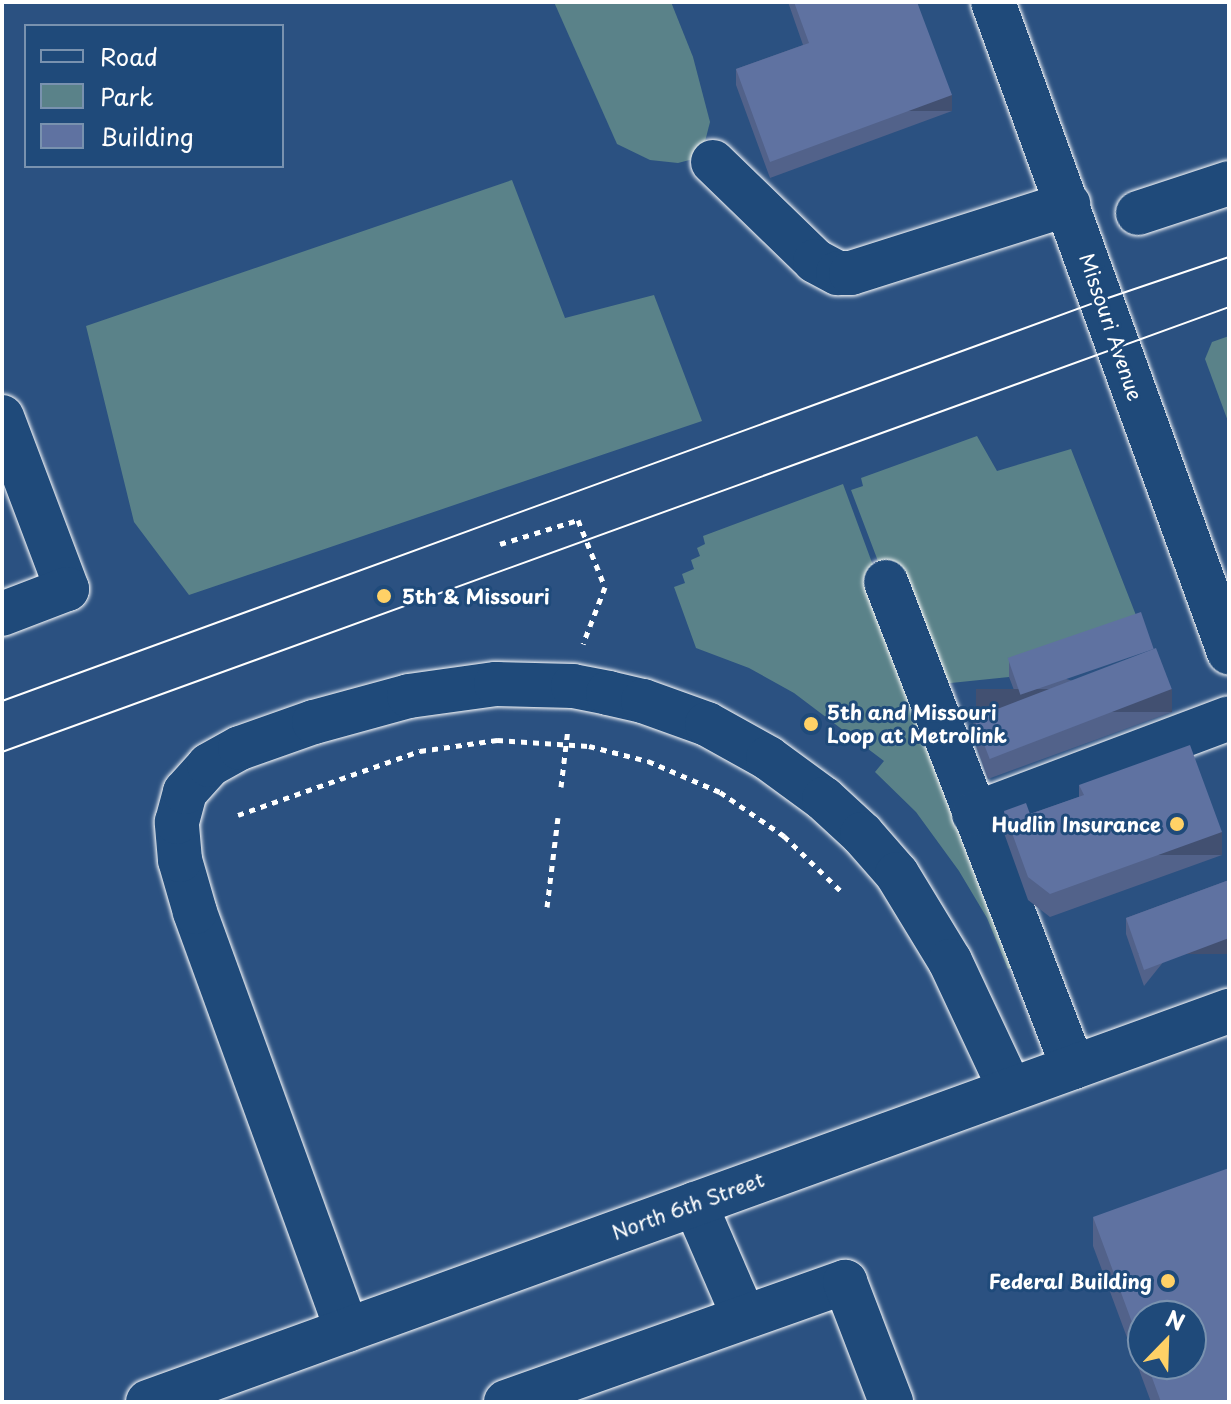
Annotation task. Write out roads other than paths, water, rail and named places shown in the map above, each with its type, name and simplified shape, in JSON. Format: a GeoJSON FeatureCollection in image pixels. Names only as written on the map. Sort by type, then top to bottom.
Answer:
{"type":"FeatureCollection","features":[{"type":"Feature","properties":{"kind":"street","name":"Missouri Avenue"},"geometry":{"type":"LineString","coordinates":[[993,2],[1229,652]]}},
{"type":"Feature","properties":{"kind":"street"},"geometry":{"type":"LineString","coordinates":[[713,162],[815,261],[838,273],[851,273],[1068,204]]}},
{"type":"Feature","properties":{"kind":"street"},"geometry":{"type":"LineString","coordinates":[[1138,213],[1229,183]]}},
{"type":"Feature","properties":{"kind":"street"},"geometry":{"type":"LineString","coordinates":[[2,417],[67,589],[2,614]]}},
{"type":"Feature","properties":{"kind":"street"},"geometry":{"type":"LineString","coordinates":[[886,582],[1073,1067]]}},
{"type":"Feature","properties":{"kind":"street"},"geometry":{"type":"LineString","coordinates":[[347,1330],[195,912],[180,860],[177,822],[185,792],[209,765],[240,748],[314,722],[409,696],[496,684],[585,688],[643,701],[707,724],[768,758],[824,799],[862,834],[897,874],[950,961],[1010,1089]]}},
{"type":"Feature","properties":{"kind":"street"},"geometry":{"type":"LineString","coordinates":[[974,814],[1229,718]]}},
{"type":"Feature","properties":{"kind":"street","name":"North 6th Street"},"geometry":{"type":"LineString","coordinates":[[148,1402],[1229,1011]]}},
{"type":"Feature","properties":{"kind":"street"},"geometry":{"type":"LineString","coordinates":[[695,1204],[744,1317]]}},
{"type":"Feature","properties":{"kind":"street"},"geometry":{"type":"LineString","coordinates":[[506,1402],[845,1282],[891,1402]]}},
{"type":"Feature","properties":{"kind":"tram line"},"geometry":{"type":"LineString","coordinates":[[2,701],[1102,300],[1229,257]]}},
{"type":"Feature","properties":{"kind":"tram line"},"geometry":{"type":"LineString","coordinates":[[2,752],[1229,307]]}},
{"type":"Feature","properties":{"kind":"place","name":"5th & Missouri"},"geometry":{"type":"Point","coordinates":[384,596]}},
{"type":"Feature","properties":{"kind":"place","name":"5th and Missouri Loop at Metrolink"},"geometry":{"type":"Point","coordinates":[811,724]}},
{"type":"Feature","properties":{"kind":"place","name":"Hudlin Insurance"},"geometry":{"type":"Point","coordinates":[1177,824]}},
{"type":"Feature","properties":{"kind":"place","name":"Federal Building"},"geometry":{"type":"Point","coordinates":[1168,1281]}}]}
